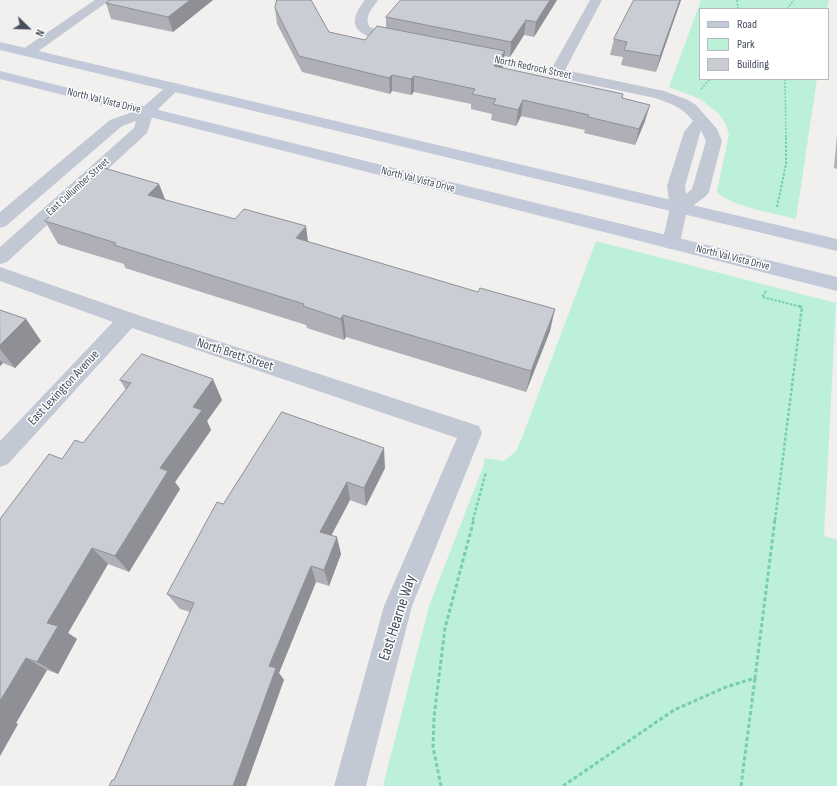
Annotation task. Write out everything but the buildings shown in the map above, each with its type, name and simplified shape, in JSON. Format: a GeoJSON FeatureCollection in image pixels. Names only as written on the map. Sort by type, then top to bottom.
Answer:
{"type":"FeatureCollection","features":[{"type":"Feature","properties":{"kind":"main road"},"geometry":{"type":"LineString","coordinates":[[0,46],[837,245]]}},
{"type":"Feature","properties":{"kind":"main road","name":"North Val Vista Drive"},"geometry":{"type":"LineString","coordinates":[[0,75],[837,284]]}},
{"type":"Feature","properties":{"kind":"street"},"geometry":{"type":"LineString","coordinates":[[28,52],[104,0]]}},
{"type":"Feature","properties":{"kind":"street"},"geometry":{"type":"LineString","coordinates":[[372,0],[362,13],[360,19],[361,25],[375,35],[416,44]]}},
{"type":"Feature","properties":{"kind":"street"},"geometry":{"type":"LineString","coordinates":[[556,73],[596,0]]}},
{"type":"Feature","properties":{"kind":"street","name":"North Redrock Street"},"geometry":{"type":"LineString","coordinates":[[463,54],[659,94],[683,103],[698,115],[702,122]]}},
{"type":"Feature","properties":{"kind":"street","name":"East Cullumber Street"},"geometry":{"type":"LineString","coordinates":[[0,222],[116,123],[146,112],[174,87]]}},
{"type":"Feature","properties":{"kind":"street","name":"East Cullumber Street"},"geometry":{"type":"LineString","coordinates":[[0,257],[141,130],[146,112]]}},
{"type":"Feature","properties":{"kind":"street"},"geometry":{"type":"LineString","coordinates":[[670,243],[679,208],[676,186],[692,132],[696,126],[702,122],[711,132],[714,141],[700,192],[679,208]]}},
{"type":"Feature","properties":{"kind":"street","name":"North Brett Street"},"geometry":{"type":"LineString","coordinates":[[0,274],[128,319],[471,433]]}},
{"type":"Feature","properties":{"kind":"street","name":"East Lexington Avenue"},"geometry":{"type":"LineString","coordinates":[[0,457],[128,319]]}},
{"type":"Feature","properties":{"kind":"street","name":"East Hearne Way"},"geometry":{"type":"LineString","coordinates":[[350,786],[398,606],[471,433]]}},
{"type":"Feature","properties":{"kind":"path"},"geometry":{"type":"LineString","coordinates":[[788,8],[794,0]]}},
{"type":"Feature","properties":{"kind":"path"},"geometry":{"type":"LineString","coordinates":[[776,211],[786,164],[785,80]]}},
{"type":"Feature","properties":{"kind":"path"},"geometry":{"type":"LineString","coordinates":[[741,786],[802,307],[762,297],[766,290]]}},
{"type":"Feature","properties":{"kind":"path"},"geometry":{"type":"LineString","coordinates":[[441,786],[433,747],[434,717],[445,628],[487,470]]}},
{"type":"Feature","properties":{"kind":"path"},"geometry":{"type":"LineString","coordinates":[[563,786],[674,710],[726,687],[755,678]]}},
{"type":"Feature","properties":{"kind":"green space"},"geometry":{"type":"Polygon","coordinates":[[[701,0],[829,0],[827,8],[699,8],[699,80],[817,80],[796,219],[740,205],[721,196],[717,191],[729,134],[725,123],[718,113],[700,99],[669,87],[701,0]]]}},
{"type":"Feature","properties":{"kind":"green space"},"geometry":{"type":"Polygon","coordinates":[[[596,241],[836,303],[824,536],[837,540],[837,786],[383,786],[429,606],[483,467],[485,458],[504,461],[516,451],[596,241]]]}}]}
